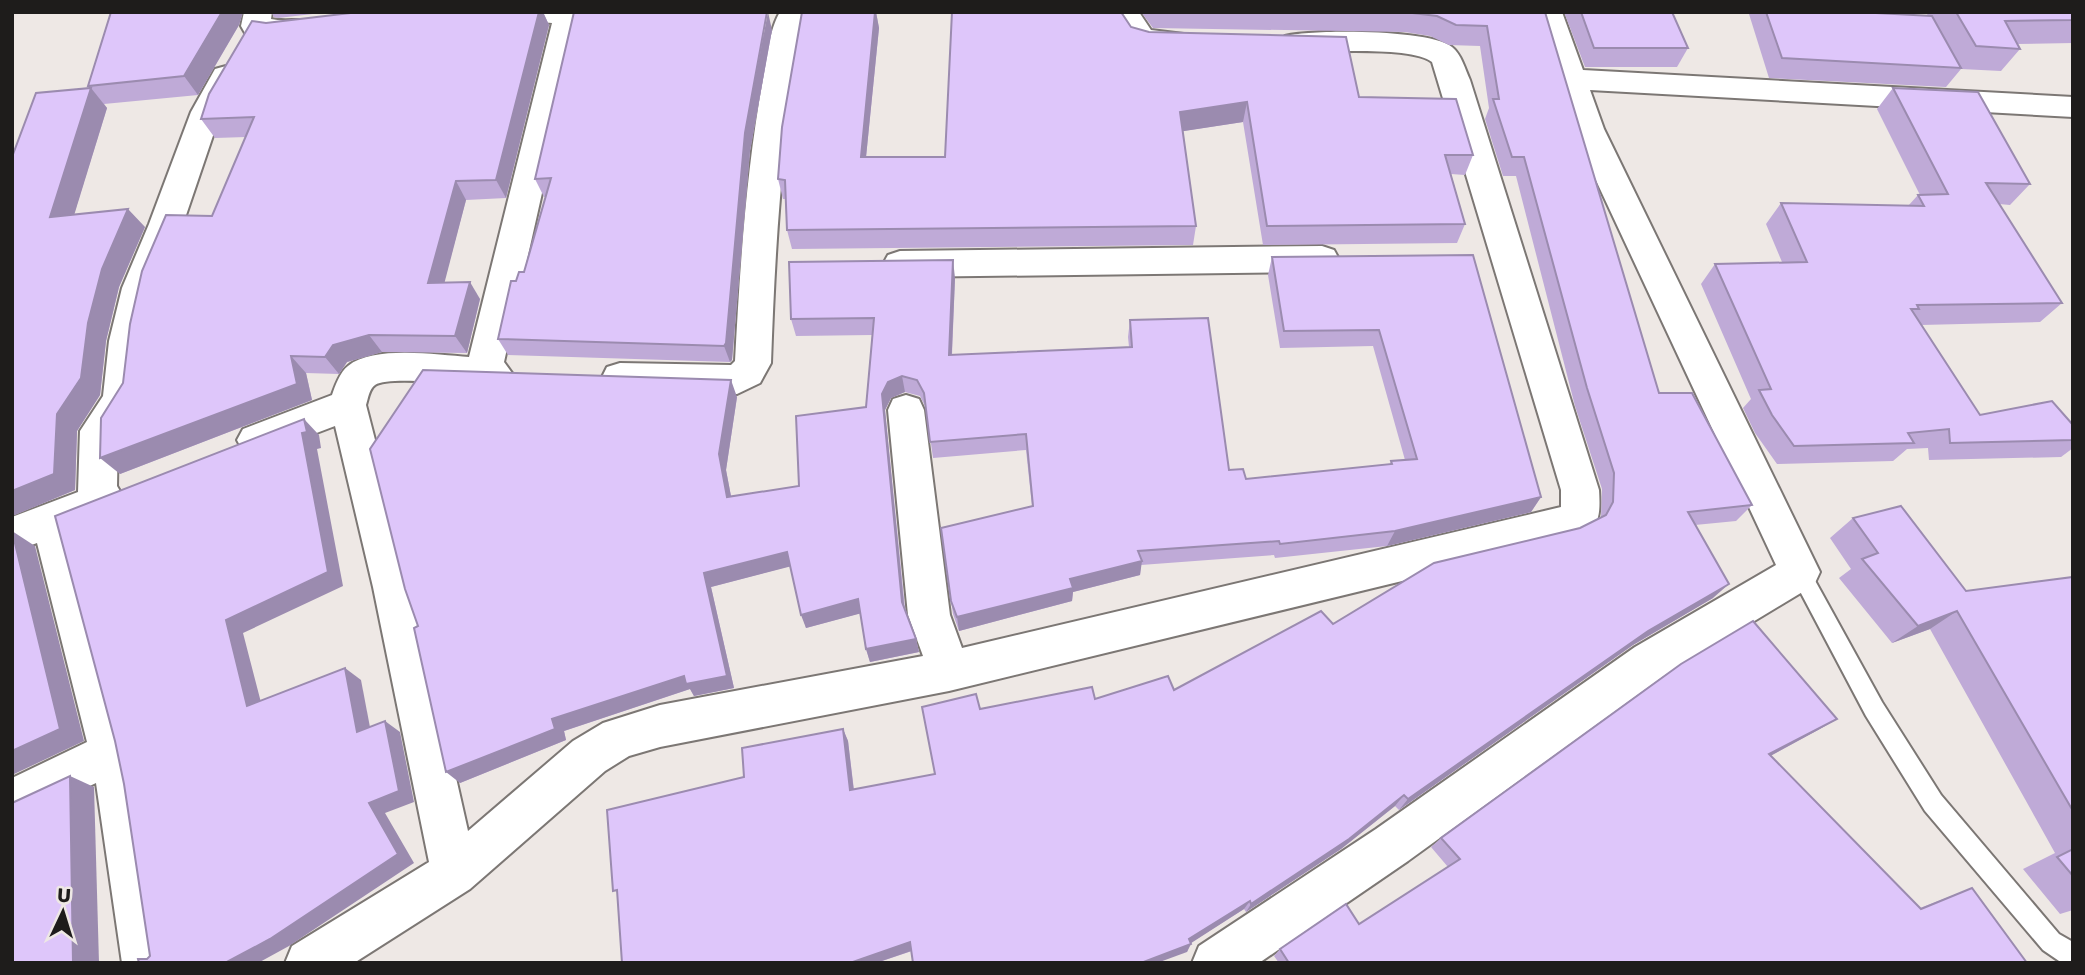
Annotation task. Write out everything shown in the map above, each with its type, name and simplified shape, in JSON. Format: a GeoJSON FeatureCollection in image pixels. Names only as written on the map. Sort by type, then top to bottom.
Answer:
{"type":"FeatureCollection","features":[{"type":"Feature","properties":{"kind":"street"},"geometry":{"type":"LineString","coordinates":[[473,13],[487,12]]}},
{"type":"Feature","properties":{"kind":"street"},"geometry":{"type":"LineString","coordinates":[[483,373],[581,15],[504,12]]}},
{"type":"Feature","properties":{"kind":"street"},"geometry":{"type":"LineString","coordinates":[[590,376],[737,380],[747,373],[753,363],[771,265],[779,67],[777,18],[856,12]]}},
{"type":"Feature","properties":{"kind":"street"},"geometry":{"type":"LineString","coordinates":[[1065,12],[1126,17],[1131,20],[1142,39],[1211,42]]}},
{"type":"Feature","properties":{"kind":"street"},"geometry":{"type":"LineString","coordinates":[[1216,963],[1392,845],[1650,661],[1800,572],[1594,140],[1548,12]]}},
{"type":"Feature","properties":{"kind":"street"},"geometry":{"type":"LineString","coordinates":[[97,501],[99,431],[121,399],[127,341],[139,288],[166,224],[206,112],[257,19],[278,30],[336,24]]}},
{"type":"Feature","properties":{"kind":"street"},"geometry":{"type":"LineString","coordinates":[[309,963],[454,873],[589,756],[618,738],[660,726],[949,671],[1567,524],[1581,515],[1580,490],[1496,257],[1455,80],[1443,54],[1438,50],[1405,44],[1267,43]]}},
{"type":"Feature","properties":{"kind":"street"},"geometry":{"type":"LineString","coordinates":[[1570,79],[2073,107]]}},
{"type":"Feature","properties":{"kind":"street"},"geometry":{"type":"LineString","coordinates":[[869,264],[1356,259]]}},
{"type":"Feature","properties":{"kind":"street"},"geometry":{"type":"LineString","coordinates":[[454,873],[393,587],[348,405],[355,382],[371,371],[421,369],[523,374]]}},
{"type":"Feature","properties":{"kind":"street"},"geometry":{"type":"LineString","coordinates":[[223,453],[348,405]]}},
{"type":"Feature","properties":{"kind":"street"},"geometry":{"type":"LineString","coordinates":[[906,410],[929,615],[949,671]]}},
{"type":"Feature","properties":{"kind":"street"},"geometry":{"type":"LineString","coordinates":[[12,534],[135,487]]}},
{"type":"Feature","properties":{"kind":"street"},"geometry":{"type":"LineString","coordinates":[[50,519],[112,753],[121,795],[146,963]]}},
{"type":"Feature","properties":{"kind":"street"},"geometry":{"type":"LineString","coordinates":[[12,801],[112,753]]}},
{"type":"Feature","properties":{"kind":"lane"},"geometry":{"type":"LineString","coordinates":[[1800,572],[1874,709],[1933,803],[2051,942],[2073,956]]}},
{"type":"Feature","properties":{"kind":"building"},"geometry":{"type":"Polygon","coordinates":[[[111,12],[222,12],[184,76],[88,86],[111,12]]]}},
{"type":"Feature","properties":{"kind":"building"},"geometry":{"type":"Polygon","coordinates":[[[359,12],[539,12],[496,180],[456,181],[428,283],[470,282],[455,336],[369,335],[333,345],[325,357],[291,356],[297,384],[100,458],[101,418],[123,383],[130,324],[142,271],[166,215],[212,216],[254,117],[201,119],[209,94],[252,21],[266,23],[359,12]]]}},
{"type":"Feature","properties":{"kind":"building"},"geometry":{"type":"Polygon","coordinates":[[[574,12],[767,12],[745,133],[724,346],[498,339],[511,281],[516,281],[519,272],[524,272],[551,178],[535,179],[574,12]]]}},
{"type":"Feature","properties":{"kind":"building"},"geometry":{"type":"Polygon","coordinates":[[[802,12],[875,12],[861,157],[945,157],[952,12],[1121,12],[1131,27],[1149,32],[1346,37],[1359,97],[1456,99],[1473,155],[1445,155],[1465,224],[1267,226],[1247,102],[1180,112],[1196,226],[787,230],[785,180],[778,179],[782,127],[802,12]]]}},
{"type":"Feature","properties":{"kind":"building"},"geometry":{"type":"Polygon","coordinates":[[[1404,12],[1545,12],[1659,393],[1692,393],[1752,505],[1688,512],[1729,584],[1648,631],[1408,799],[1404,795],[1349,839],[1251,904],[1250,901],[1189,939],[1191,944],[1141,963],[913,963],[910,942],[850,963],[622,963],[617,890],[613,891],[607,810],[744,777],[742,748],[843,729],[850,790],[935,774],[922,707],[976,694],[980,709],[1092,687],[1095,699],[1168,676],[1174,690],[1321,611],[1333,624],[1434,563],[1580,528],[1606,515],[1613,502],[1614,473],[1587,388],[1524,157],[1512,157],[1493,99],[1499,99],[1487,26],[1456,25],[1437,16],[1404,12]]]}},
{"type":"Feature","properties":{"kind":"building"},"geometry":{"type":"Polygon","coordinates":[[[1581,12],[1672,12],[1688,48],[1594,48],[1581,12]]]}},
{"type":"Feature","properties":{"kind":"building"},"geometry":{"type":"Polygon","coordinates":[[[1766,12],[1857,12],[1932,16],[1961,68],[1782,58],[1766,12]]]}},
{"type":"Feature","properties":{"kind":"building"},"geometry":{"type":"Polygon","coordinates":[[[1956,12],[2073,12],[2073,20],[2005,21],[2020,49],[1976,46],[1956,12]]]}},
{"type":"Feature","properties":{"kind":"building"},"geometry":{"type":"Polygon","coordinates":[[[91,88],[50,217],[128,209],[102,269],[88,323],[81,378],[57,414],[54,474],[12,491],[12,157],[36,93],[91,88]]]}},
{"type":"Feature","properties":{"kind":"building"},"geometry":{"type":"Polygon","coordinates":[[[1893,88],[1978,92],[2030,184],[1986,183],[2062,303],[1917,305],[1919,309],[1911,309],[1980,415],[2052,401],[2073,425],[2073,440],[1950,443],[1949,429],[1908,433],[1914,443],[1794,446],[1772,415],[1759,390],[1771,389],[1715,264],[1807,262],[1781,203],[1924,206],[1918,195],[1948,194],[1893,88]]]}},
{"type":"Feature","properties":{"kind":"building"},"geometry":{"type":"Polygon","coordinates":[[[1473,255],[1541,497],[1395,531],[1280,544],[1279,541],[1138,551],[1142,561],[1070,579],[1073,588],[957,617],[951,601],[941,528],[1033,506],[1026,434],[930,442],[924,393],[917,380],[902,376],[888,382],[882,394],[902,602],[916,639],[866,649],[858,599],[801,615],[787,552],[704,573],[727,676],[686,684],[684,676],[552,719],[555,729],[446,772],[414,628],[418,626],[405,589],[370,449],[423,370],[731,380],[719,454],[727,497],[799,486],[796,416],[866,407],[874,318],[791,319],[789,262],[953,260],[949,355],[1132,347],[1130,320],[1208,318],[1229,470],[1243,469],[1246,479],[1392,464],[1391,461],[1417,459],[1379,330],[1284,331],[1272,257],[1473,255]]]}},
{"type":"Feature","properties":{"kind":"building"},"geometry":{"type":"Polygon","coordinates":[[[304,419],[307,432],[302,433],[328,572],[226,620],[247,706],[345,668],[357,732],[385,721],[399,791],[369,803],[398,854],[270,939],[225,963],[139,963],[138,959],[147,959],[150,956],[124,784],[55,516],[304,419]]]}},
{"type":"Feature","properties":{"kind":"building"},"geometry":{"type":"Polygon","coordinates":[[[1901,506],[1966,591],[2073,577],[2073,811],[1957,611],[1918,626],[1862,559],[1878,553],[1853,518],[1901,506]]]}},
{"type":"Feature","properties":{"kind":"building"},"geometry":{"type":"Polygon","coordinates":[[[12,531],[60,729],[12,751],[12,531]]]}},
{"type":"Feature","properties":{"kind":"building"},"geometry":{"type":"Polygon","coordinates":[[[1753,621],[1837,719],[1769,754],[1921,909],[1972,888],[2027,963],[1289,963],[1280,949],[1346,904],[1359,924],[1460,859],[1441,838],[1681,664],[1753,621]]]}},
{"type":"Feature","properties":{"kind":"building"},"geometry":{"type":"Polygon","coordinates":[[[70,776],[73,963],[12,963],[12,803],[70,776]]]}},
{"type":"Feature","properties":{"kind":"building"},"geometry":{"type":"Polygon","coordinates":[[[2073,849],[2073,876],[2057,857],[2073,849]]]}}]}
